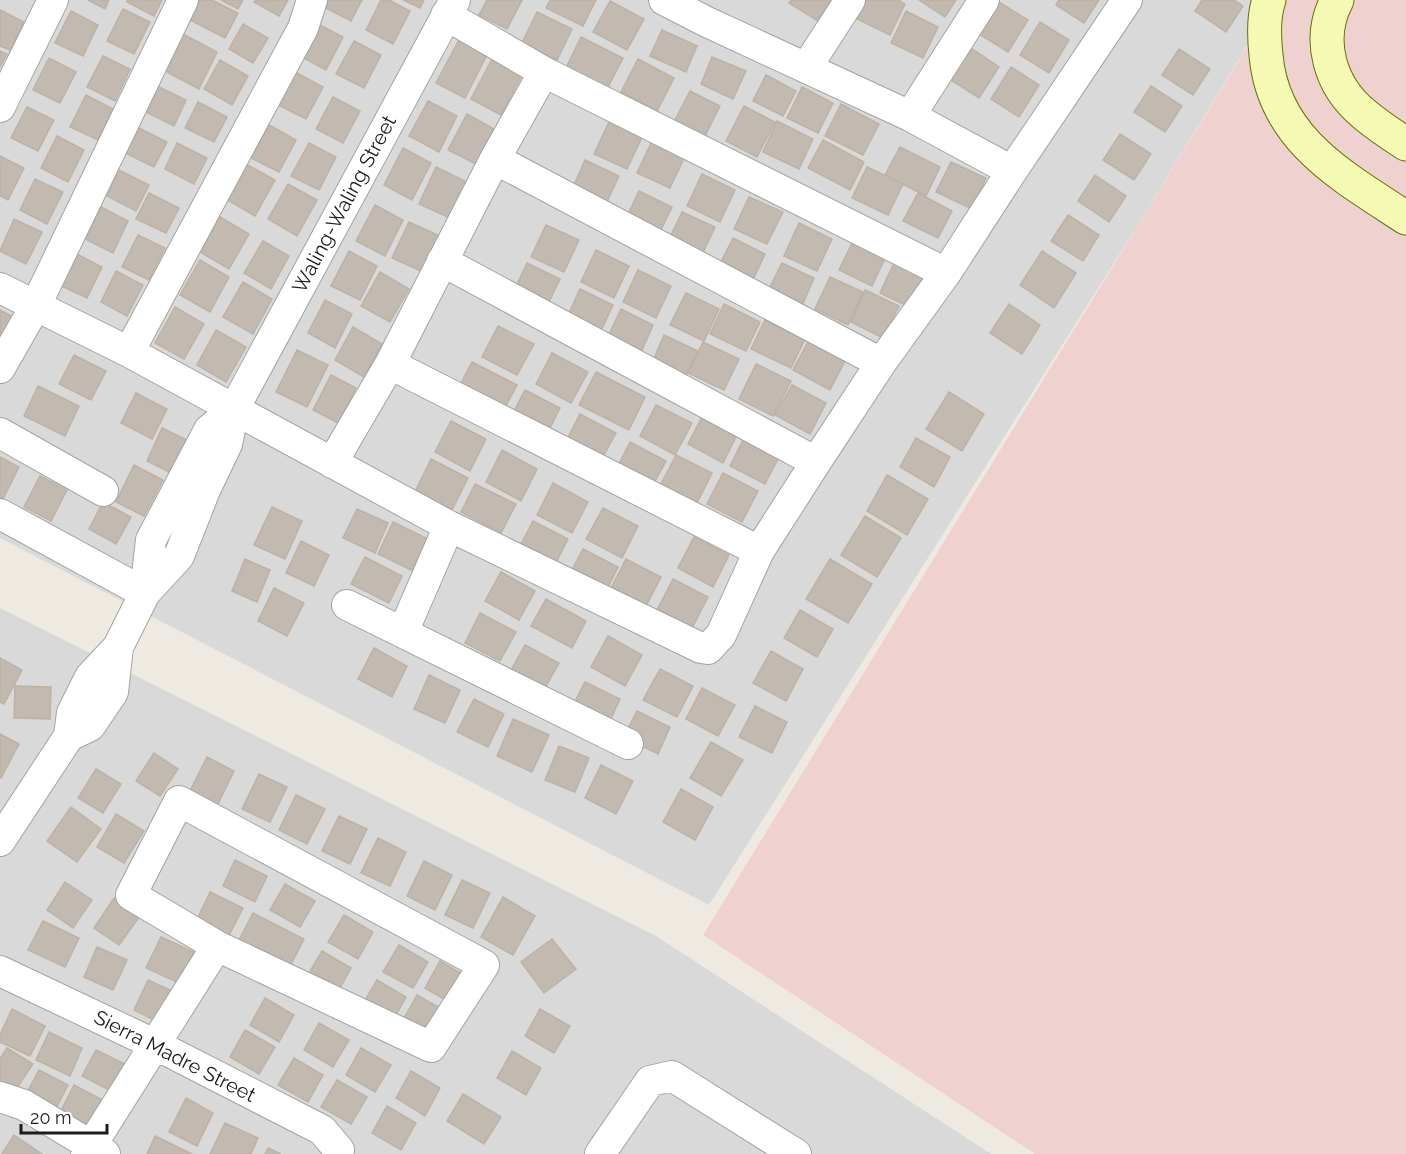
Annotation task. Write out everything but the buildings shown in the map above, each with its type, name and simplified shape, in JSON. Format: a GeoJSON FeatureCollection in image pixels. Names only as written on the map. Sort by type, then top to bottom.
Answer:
{"type":"FeatureCollection","features":[{"type":"Feature","properties":{"kind":"street"},"geometry":{"type":"LineString","coordinates":[[0,107],[53,0]]}},
{"type":"Feature","properties":{"kind":"street"},"geometry":{"type":"LineString","coordinates":[[0,368],[36,305],[183,0]]}},
{"type":"Feature","properties":{"kind":"street"},"geometry":{"type":"LineString","coordinates":[[129,352],[303,28],[312,0]]}},
{"type":"Feature","properties":{"kind":"street"},"geometry":{"type":"LineString","coordinates":[[664,0],[714,11],[806,68],[910,116],[1012,171]]}},
{"type":"Feature","properties":{"kind":"street"},"geometry":{"type":"LineString","coordinates":[[806,68],[850,0]]}},
{"type":"Feature","properties":{"kind":"street"},"geometry":{"type":"LineString","coordinates":[[910,116],[984,0]]}},
{"type":"Feature","properties":{"kind":"street"},"geometry":{"type":"LineString","coordinates":[[0,288],[129,352],[449,526],[701,648],[708,649],[721,634],[759,551],[816,462],[881,363],[946,273],[1127,0]]}},
{"type":"Feature","properties":{"kind":"street"},"geometry":{"type":"LineString","coordinates":[[1269,0],[1264,31],[1269,81],[1287,121],[1302,140],[1338,173],[1406,218]]}},
{"type":"Feature","properties":{"kind":"street"},"geometry":{"type":"LineString","coordinates":[[1337,0],[1327,29],[1327,52],[1333,74],[1347,97],[1362,113],[1406,144]]}},
{"type":"Feature","properties":{"kind":"street"},"geometry":{"type":"LineString","coordinates":[[451,7],[544,72],[946,273]]}},
{"type":"Feature","properties":{"kind":"street","name":"Waling-Waling Street"},"geometry":{"type":"LineString","coordinates":[[145,593],[178,556],[227,444],[234,409],[451,7]]}},
{"type":"Feature","properties":{"kind":"street"},"geometry":{"type":"LineString","coordinates":[[332,463],[390,364],[495,159],[544,72]]}},
{"type":"Feature","properties":{"kind":"street"},"geometry":{"type":"LineString","coordinates":[[495,159],[881,363]]}},
{"type":"Feature","properties":{"kind":"street"},"geometry":{"type":"LineString","coordinates":[[442,261],[816,462]]}},
{"type":"Feature","properties":{"kind":"street"},"geometry":{"type":"LineString","coordinates":[[390,364],[759,551]]}},
{"type":"Feature","properties":{"kind":"street","name":"Waling-Waling Street"},"geometry":{"type":"LineString","coordinates":[[145,593],[150,540],[209,430],[234,409]]}},
{"type":"Feature","properties":{"kind":"street"},"geometry":{"type":"LineString","coordinates":[[0,433],[103,491]]}},
{"type":"Feature","properties":{"kind":"street"},"geometry":{"type":"LineString","coordinates":[[0,514],[145,593],[118,647],[90,677],[72,713],[69,736],[0,841]]}},
{"type":"Feature","properties":{"kind":"street"},"geometry":{"type":"LineString","coordinates":[[402,632],[449,526]]}},
{"type":"Feature","properties":{"kind":"street"},"geometry":{"type":"LineString","coordinates":[[347,605],[627,744]]}},
{"type":"Feature","properties":{"kind":"street"},"geometry":{"type":"LineString","coordinates":[[179,801],[484,965],[431,1047],[217,946],[131,895],[179,801]]}},
{"type":"Feature","properties":{"kind":"street"},"geometry":{"type":"LineString","coordinates":[[0,1096],[24,1105],[94,1151],[217,946]]}},
{"type":"Feature","properties":{"kind":"street","name":"Sierra Madre Street"},"geometry":{"type":"LineString","coordinates":[[0,971],[156,1045],[322,1130],[339,1150],[339,1154]]}},
{"type":"Feature","properties":{"kind":"street"},"geometry":{"type":"LineString","coordinates":[[600,1154],[650,1080],[672,1076],[796,1154]]}},
{"type":"Feature","properties":{"kind":"shaded area"},"geometry":{"type":"Polygon","coordinates":[[[0,0],[1275,0],[1136,228],[709,905],[0,538],[0,0]]]}},
{"type":"Feature","properties":{"kind":"shaded area"},"geometry":{"type":"Polygon","coordinates":[[[1276,0],[1406,0],[1406,1154],[1035,1154],[703,935],[1276,0]]]}},
{"type":"Feature","properties":{"kind":"shaded area"},"geometry":{"type":"Polygon","coordinates":[[[0,608],[656,936],[991,1154],[0,1154],[0,608]]]}}]}
